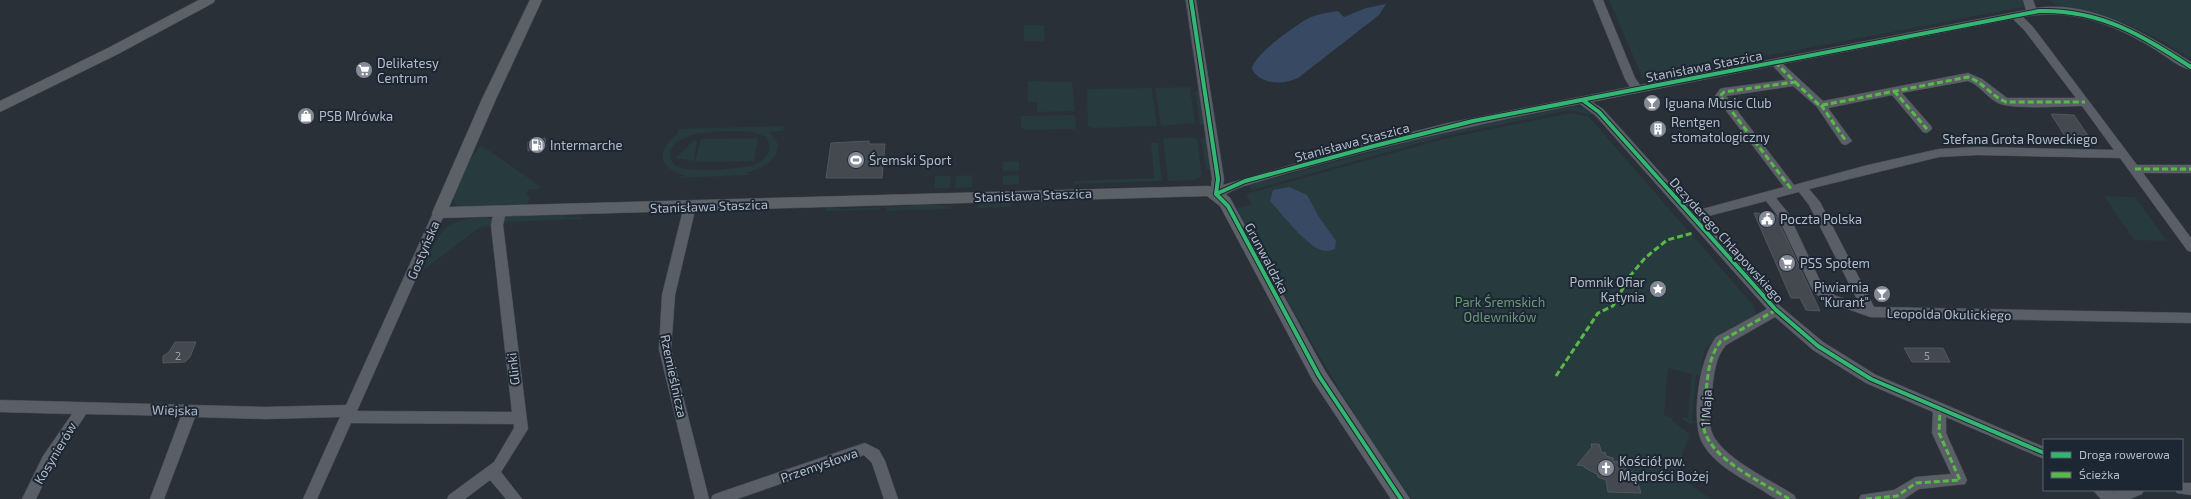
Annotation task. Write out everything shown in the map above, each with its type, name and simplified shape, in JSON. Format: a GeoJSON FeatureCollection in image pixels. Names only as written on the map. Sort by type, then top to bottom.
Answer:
{"type":"FeatureCollection","features":[{"type":"Feature","properties":{"kind":"main road"},"geometry":{"type":"LineString","coordinates":[[0,107],[113,51],[209,0]]}},
{"type":"Feature","properties":{"kind":"main road","name":"Gostyńska"},"geometry":{"type":"LineString","coordinates":[[439,213],[486,106],[536,0]]}},
{"type":"Feature","properties":{"kind":"main road","name":"Stanisława Staszica"},"geometry":{"type":"LineString","coordinates":[[439,213],[1199,190],[1216,194]]}},
{"type":"Feature","properties":{"kind":"main road","name":"Grunwaldzka"},"geometry":{"type":"LineString","coordinates":[[1216,194],[1228,206],[1319,376],[1401,499]]}},
{"type":"Feature","properties":{"kind":"street"},"geometry":{"type":"LineString","coordinates":[[1191,0],[1218,179],[1216,194]]}},
{"type":"Feature","properties":{"kind":"street"},"geometry":{"type":"LineString","coordinates":[[1598,0],[1630,79],[1638,90]]}},
{"type":"Feature","properties":{"kind":"street"},"geometry":{"type":"LineString","coordinates":[[2028,0],[2029,7],[2034,12]]}},
{"type":"Feature","properties":{"kind":"street","name":"Stanisława Staszica"},"geometry":{"type":"LineString","coordinates":[[1216,194],[1227,188],[1425,132],[1507,114],[1584,101],[1775,62],[2034,12],[2072,11],[2110,21],[2139,34],[2191,66]]}},
{"type":"Feature","properties":{"kind":"street","name":"Stefana Grota Roweckiego"},"geometry":{"type":"LineString","coordinates":[[2016,16],[2029,29],[2085,102],[2191,247]]}},
{"type":"Feature","properties":{"kind":"street"},"geometry":{"type":"LineString","coordinates":[[1775,62],[1821,105],[1846,141]]}},
{"type":"Feature","properties":{"kind":"street"},"geometry":{"type":"LineString","coordinates":[[1821,105],[1968,77],[1975,79],[2000,100],[2006,102],[2085,102]]}},
{"type":"Feature","properties":{"kind":"street"},"geometry":{"type":"LineString","coordinates":[[1795,82],[1724,92],[1720,96],[1797,189],[1814,202],[1870,312]]}},
{"type":"Feature","properties":{"kind":"street","name":"Stefana Grota Roweckiego"},"geometry":{"type":"LineString","coordinates":[[1894,91],[1927,129]]}},
{"type":"Feature","properties":{"kind":"street","name":"Dezyderego Chłapowskiego"},"geometry":{"type":"LineString","coordinates":[[1584,101],[1599,112],[1776,310],[1808,338],[1848,366],[1894,390],[1940,408],[2043,453]]}},
{"type":"Feature","properties":{"kind":"street","name":"Stefana Grota Roweckiego"},"geometry":{"type":"LineString","coordinates":[[1693,216],[1909,158],[1945,152],[1989,151],[2123,154]]}},
{"type":"Feature","properties":{"kind":"street"},"geometry":{"type":"LineString","coordinates":[[2135,169],[2191,169]]}},
{"type":"Feature","properties":{"kind":"street","name":"Leopolda Okulickiego"},"geometry":{"type":"LineString","coordinates":[[1769,196],[1782,213],[1820,292],[1832,299],[1870,312],[2191,318]]}},
{"type":"Feature","properties":{"kind":"street","name":"Rzemieślnicza"},"geometry":{"type":"LineString","coordinates":[[690,206],[666,306],[664,327],[665,349],[702,499]]}},
{"type":"Feature","properties":{"kind":"street","name":"Glinki"},"geometry":{"type":"LineString","coordinates":[[454,499],[492,472],[502,461],[521,429],[497,225],[500,211]]}},
{"type":"Feature","properties":{"kind":"street","name":"Gostyńska"},"geometry":{"type":"LineString","coordinates":[[310,499],[439,213]]}},
{"type":"Feature","properties":{"kind":"street","name":"1 Maja"},"geometry":{"type":"LineString","coordinates":[[1776,310],[1721,341],[1716,347],[1709,361],[1703,428],[1707,440],[1717,452],[1789,499]]}},
{"type":"Feature","properties":{"kind":"street","name":"Wiejska"},"geometry":{"type":"LineString","coordinates":[[0,406],[519,418]]}},
{"type":"Feature","properties":{"kind":"street","name":"Kosynierów"},"geometry":{"type":"LineString","coordinates":[[29,499],[48,460],[83,408]]}},
{"type":"Feature","properties":{"kind":"street"},"geometry":{"type":"LineString","coordinates":[[1866,499],[1897,496],[1916,483],[1960,480],[1939,433],[1940,408]]}},
{"type":"Feature","properties":{"kind":"street"},"geometry":{"type":"LineString","coordinates":[[157,499],[182,429],[191,411]]}},
{"type":"Feature","properties":{"kind":"street","name":"Przemysłowa"},"geometry":{"type":"LineString","coordinates":[[718,499],[865,450],[874,454],[878,461],[891,499]]}},
{"type":"Feature","properties":{"kind":"street"},"geometry":{"type":"LineString","coordinates":[[492,472],[515,499]]}},
{"type":"Feature","properties":{"kind":"street"},"geometry":{"type":"LineString","coordinates":[[2101,491],[2113,499],[2133,491]]}},
{"type":"Feature","properties":{"kind":"green space"},"geometry":{"type":"Polygon","coordinates":[[[1609,0],[2023,0],[2023,7],[1643,79],[1609,0]]]}},
{"type":"Feature","properties":{"kind":"green space"},"geometry":{"type":"Polygon","coordinates":[[[2048,0],[2191,0],[2191,59],[2145,32],[2108,18],[2062,7],[2048,0]]]}},
{"type":"Feature","properties":{"kind":"green space"},"geometry":{"type":"Polygon","coordinates":[[[1024,25],[1044,25],[1045,41],[1024,41],[1024,25]]]}},
{"type":"Feature","properties":{"kind":"green space"},"geometry":{"type":"Polygon","coordinates":[[[1028,81],[1072,82],[1075,111],[1037,112],[1037,102],[1028,102],[1028,81]]]}},
{"type":"Feature","properties":{"kind":"green space"},"geometry":{"type":"Polygon","coordinates":[[[1190,87],[1195,123],[1161,126],[1155,88],[1190,87]]]}},
{"type":"Feature","properties":{"kind":"green space"},"geometry":{"type":"Polygon","coordinates":[[[1152,88],[1157,126],[1092,128],[1088,126],[1087,89],[1152,88]]]}},
{"type":"Feature","properties":{"kind":"green space"},"geometry":{"type":"Polygon","coordinates":[[[1195,91],[1200,91],[1205,124],[1200,125],[1195,91]]]}},
{"type":"Feature","properties":{"kind":"green space"},"geometry":{"type":"Polygon","coordinates":[[[1573,106],[1587,108],[1595,114],[1590,115],[1570,110],[1445,136],[1252,190],[1249,185],[1438,134],[1573,106]]]}},
{"type":"Feature","properties":{"kind":"green space","name":"Park Śremskich Odlewników"},"geometry":{"type":"Polygon","coordinates":[[[1571,113],[1588,116],[1754,306],[1756,315],[1724,332],[1710,343],[1706,350],[1703,358],[1703,377],[1696,375],[1692,420],[1697,422],[1690,424],[1681,417],[1688,418],[1692,374],[1668,368],[1664,415],[1672,418],[1672,421],[1689,434],[1679,470],[1676,474],[1711,499],[1412,499],[1387,464],[1341,393],[1298,319],[1237,208],[1252,205],[1246,194],[1447,138],[1571,113]]]}},
{"type":"Feature","properties":{"kind":"green space"},"geometry":{"type":"Polygon","coordinates":[[[1075,115],[1076,127],[1074,129],[1026,130],[1021,127],[1021,116],[1075,115]]]}},
{"type":"Feature","properties":{"kind":"green space"},"geometry":{"type":"Polygon","coordinates":[[[784,126],[783,131],[770,132],[778,144],[772,160],[756,170],[745,173],[749,175],[679,178],[684,175],[673,171],[668,167],[663,159],[663,154],[669,142],[677,135],[679,129],[784,126]],[[720,131],[694,134],[683,138],[675,144],[670,152],[670,156],[672,162],[676,166],[691,169],[714,170],[754,165],[760,162],[768,153],[770,147],[766,137],[754,132],[720,131]]]}},
{"type":"Feature","properties":{"kind":"green space"},"geometry":{"type":"Polygon","coordinates":[[[1194,137],[1197,139],[1202,176],[1195,180],[1168,181],[1163,138],[1194,137]]]}},
{"type":"Feature","properties":{"kind":"green space"},"geometry":{"type":"Polygon","coordinates":[[[758,138],[754,161],[695,162],[701,139],[758,138]]]}},
{"type":"Feature","properties":{"kind":"green space"},"geometry":{"type":"Polygon","coordinates":[[[1201,138],[1207,139],[1212,170],[1206,170],[1201,138]]]}},
{"type":"Feature","properties":{"kind":"green space"},"geometry":{"type":"Polygon","coordinates":[[[694,140],[697,141],[694,161],[676,158],[694,140]]]}},
{"type":"Feature","properties":{"kind":"green space"},"geometry":{"type":"Polygon","coordinates":[[[1151,143],[1158,143],[1162,181],[1075,184],[1075,181],[1154,178],[1151,143]]]}},
{"type":"Feature","properties":{"kind":"green space"},"geometry":{"type":"Polygon","coordinates":[[[481,145],[540,186],[539,189],[528,189],[526,195],[530,197],[528,203],[524,205],[461,208],[455,204],[455,192],[458,183],[467,165],[481,145]]]}},
{"type":"Feature","properties":{"kind":"green space"},"geometry":{"type":"Polygon","coordinates":[[[1019,161],[1019,171],[1003,171],[1003,162],[1019,161]]]}},
{"type":"Feature","properties":{"kind":"green space"},"geometry":{"type":"Polygon","coordinates":[[[972,175],[972,187],[955,188],[956,176],[972,175]]]}},
{"type":"Feature","properties":{"kind":"green space"},"geometry":{"type":"Polygon","coordinates":[[[1019,175],[1019,184],[1003,185],[1003,176],[1019,175]]]}},
{"type":"Feature","properties":{"kind":"green space"},"geometry":{"type":"Polygon","coordinates":[[[935,176],[951,176],[950,188],[935,188],[935,176]]]}},
{"type":"Feature","properties":{"kind":"green space"},"geometry":{"type":"Polygon","coordinates":[[[2104,196],[2135,197],[2167,241],[2134,240],[2104,196]]]}},
{"type":"Feature","properties":{"kind":"green space"},"geometry":{"type":"Polygon","coordinates":[[[995,201],[1011,201],[1011,207],[978,208],[978,205],[995,201]]]}},
{"type":"Feature","properties":{"kind":"green space"},"geometry":{"type":"Polygon","coordinates":[[[916,204],[951,206],[951,209],[887,211],[887,207],[912,206],[916,204]]]}},
{"type":"Feature","properties":{"kind":"green space"},"geometry":{"type":"Polygon","coordinates":[[[837,206],[840,209],[880,207],[880,210],[825,211],[826,207],[837,206]]]}},
{"type":"Feature","properties":{"kind":"green space"},"geometry":{"type":"Polygon","coordinates":[[[565,215],[565,217],[582,217],[582,219],[504,222],[505,217],[507,216],[565,215]]]}},
{"type":"Feature","properties":{"kind":"green space"},"geometry":{"type":"Polygon","coordinates":[[[488,217],[492,219],[494,225],[479,228],[422,271],[433,246],[444,230],[460,221],[472,218],[488,217]]]}},
{"type":"Feature","properties":{"kind":"water"},"geometry":{"type":"Polygon","coordinates":[[[1386,4],[1379,15],[1298,78],[1286,82],[1267,81],[1256,74],[1252,69],[1259,56],[1267,48],[1296,26],[1311,17],[1338,11],[1344,17],[1366,8],[1386,4]]]}},
{"type":"Feature","properties":{"kind":"water"},"geometry":{"type":"Polygon","coordinates":[[[1289,187],[1307,195],[1319,217],[1336,241],[1335,249],[1326,251],[1312,245],[1296,230],[1270,201],[1273,190],[1289,187]]]}},
{"type":"Feature","properties":{"kind":"building"},"geometry":{"type":"Polygon","coordinates":[[[2051,114],[2074,115],[2089,137],[2065,136],[2051,114]]]}},
{"type":"Feature","properties":{"kind":"building","name":"Intermarche"},"geometry":{"type":"Polygon","coordinates":[[[545,138],[546,147],[528,151],[528,142],[545,138]]]}},
{"type":"Feature","properties":{"kind":"building","name":"Śremski Sport"},"geometry":{"type":"Polygon","coordinates":[[[869,141],[869,144],[885,144],[882,178],[826,178],[831,143],[869,141]]]}},
{"type":"Feature","properties":{"kind":"building","name":"PSS Społem"},"geometry":{"type":"Polygon","coordinates":[[[1754,213],[1774,214],[1776,216],[1820,311],[1806,310],[1800,298],[1791,298],[1754,213]]]}},
{"type":"Feature","properties":{"kind":"building"},"geometry":{"type":"Polygon","coordinates":[[[175,342],[196,342],[190,357],[185,362],[163,363],[163,356],[169,352],[175,342]]]}},
{"type":"Feature","properties":{"kind":"building"},"geometry":{"type":"Polygon","coordinates":[[[1904,348],[1943,348],[1950,362],[1912,362],[1904,348]]]}},
{"type":"Feature","properties":{"kind":"building","name":"Kościół pw. Mądrości Bożej"},"geometry":{"type":"Polygon","coordinates":[[[1591,444],[1599,444],[1602,453],[1605,452],[1606,456],[1613,458],[1614,462],[1618,461],[1619,465],[1622,464],[1627,470],[1635,473],[1641,493],[1608,492],[1606,480],[1598,477],[1597,474],[1584,466],[1577,465],[1592,447],[1591,444]]]}},
{"type":"Feature","properties":{"kind":"marked path"},"geometry":{"type":"LineString","coordinates":[[1775,62],[1795,82],[1724,92],[1720,96],[1792,190]]}},
{"type":"Feature","properties":{"kind":"marked path"},"geometry":{"type":"LineString","coordinates":[[1795,82],[1818,104],[1823,105],[1968,77],[1979,82],[1996,97],[2006,102],[2085,102]]}},
{"type":"Feature","properties":{"kind":"marked path"},"geometry":{"type":"LineString","coordinates":[[1894,91],[1927,129]]}},
{"type":"Feature","properties":{"kind":"marked path"},"geometry":{"type":"LineString","coordinates":[[1821,105],[1846,141]]}},
{"type":"Feature","properties":{"kind":"marked path"},"geometry":{"type":"LineString","coordinates":[[2135,169],[2191,169]]}},
{"type":"Feature","properties":{"kind":"marked path"},"geometry":{"type":"LineString","coordinates":[[1556,376],[1598,313],[1613,306],[1630,276],[1645,258],[1667,240],[1693,233]]}},
{"type":"Feature","properties":{"kind":"marked path"},"geometry":{"type":"LineString","coordinates":[[1776,310],[1721,341],[1713,352],[1708,370],[1703,424],[1708,439],[1716,450],[1739,468],[1789,499]]}},
{"type":"Feature","properties":{"kind":"marked path"},"geometry":{"type":"LineString","coordinates":[[1866,499],[1897,496],[1916,483],[1960,480],[1939,433],[1940,408]]}},
{"type":"Feature","properties":{"kind":"cycle path"},"geometry":{"type":"LineString","coordinates":[[1191,0],[1218,179],[1216,194]]}},
{"type":"Feature","properties":{"kind":"cycle path"},"geometry":{"type":"LineString","coordinates":[[1216,194],[1230,186],[1245,181],[1473,121],[2039,11],[2060,10],[2100,18],[2138,35],[2191,67]]}},
{"type":"Feature","properties":{"kind":"cycle path"},"geometry":{"type":"LineString","coordinates":[[1584,101],[1599,112],[1776,310],[1818,346],[1871,379],[2043,453]]}},
{"type":"Feature","properties":{"kind":"cycle path"},"geometry":{"type":"LineString","coordinates":[[1216,194],[1228,206],[1319,376],[1401,499]]}},
{"type":"Feature","properties":{"kind":"place","name":"Delikatesy Centrum"},"geometry":{"type":"Point","coordinates":[364,70]}},
{"type":"Feature","properties":{"kind":"place","name":"Iguana Music Club"},"geometry":{"type":"Point","coordinates":[1652,103]}},
{"type":"Feature","properties":{"kind":"place","name":"PSB Mrówka"},"geometry":{"type":"Point","coordinates":[306,116]}},
{"type":"Feature","properties":{"kind":"place","name":"Rentgen stomatologiczny"},"geometry":{"type":"Point","coordinates":[1658,129]}},
{"type":"Feature","properties":{"kind":"place","name":"Intermarche"},"geometry":{"type":"Point","coordinates":[537,145]}},
{"type":"Feature","properties":{"kind":"place","name":"Śremski Sport"},"geometry":{"type":"Point","coordinates":[856,160]}},
{"type":"Feature","properties":{"kind":"place","name":"Poczta Polska"},"geometry":{"type":"Point","coordinates":[1767,219]}},
{"type":"Feature","properties":{"kind":"place","name":"PSS Społem"},"geometry":{"type":"Point","coordinates":[1787,263]}},
{"type":"Feature","properties":{"kind":"place","name":"Pomnik Ofiar Katynia"},"geometry":{"type":"Point","coordinates":[1658,289]}},
{"type":"Feature","properties":{"kind":"place","name":"Piwiarnia \"Kurant\""},"geometry":{"type":"Point","coordinates":[1882,294]}},
{"type":"Feature","properties":{"kind":"place","name":"Kościół pw. Mądrości Bożej"},"geometry":{"type":"Point","coordinates":[1606,468]}}]}
